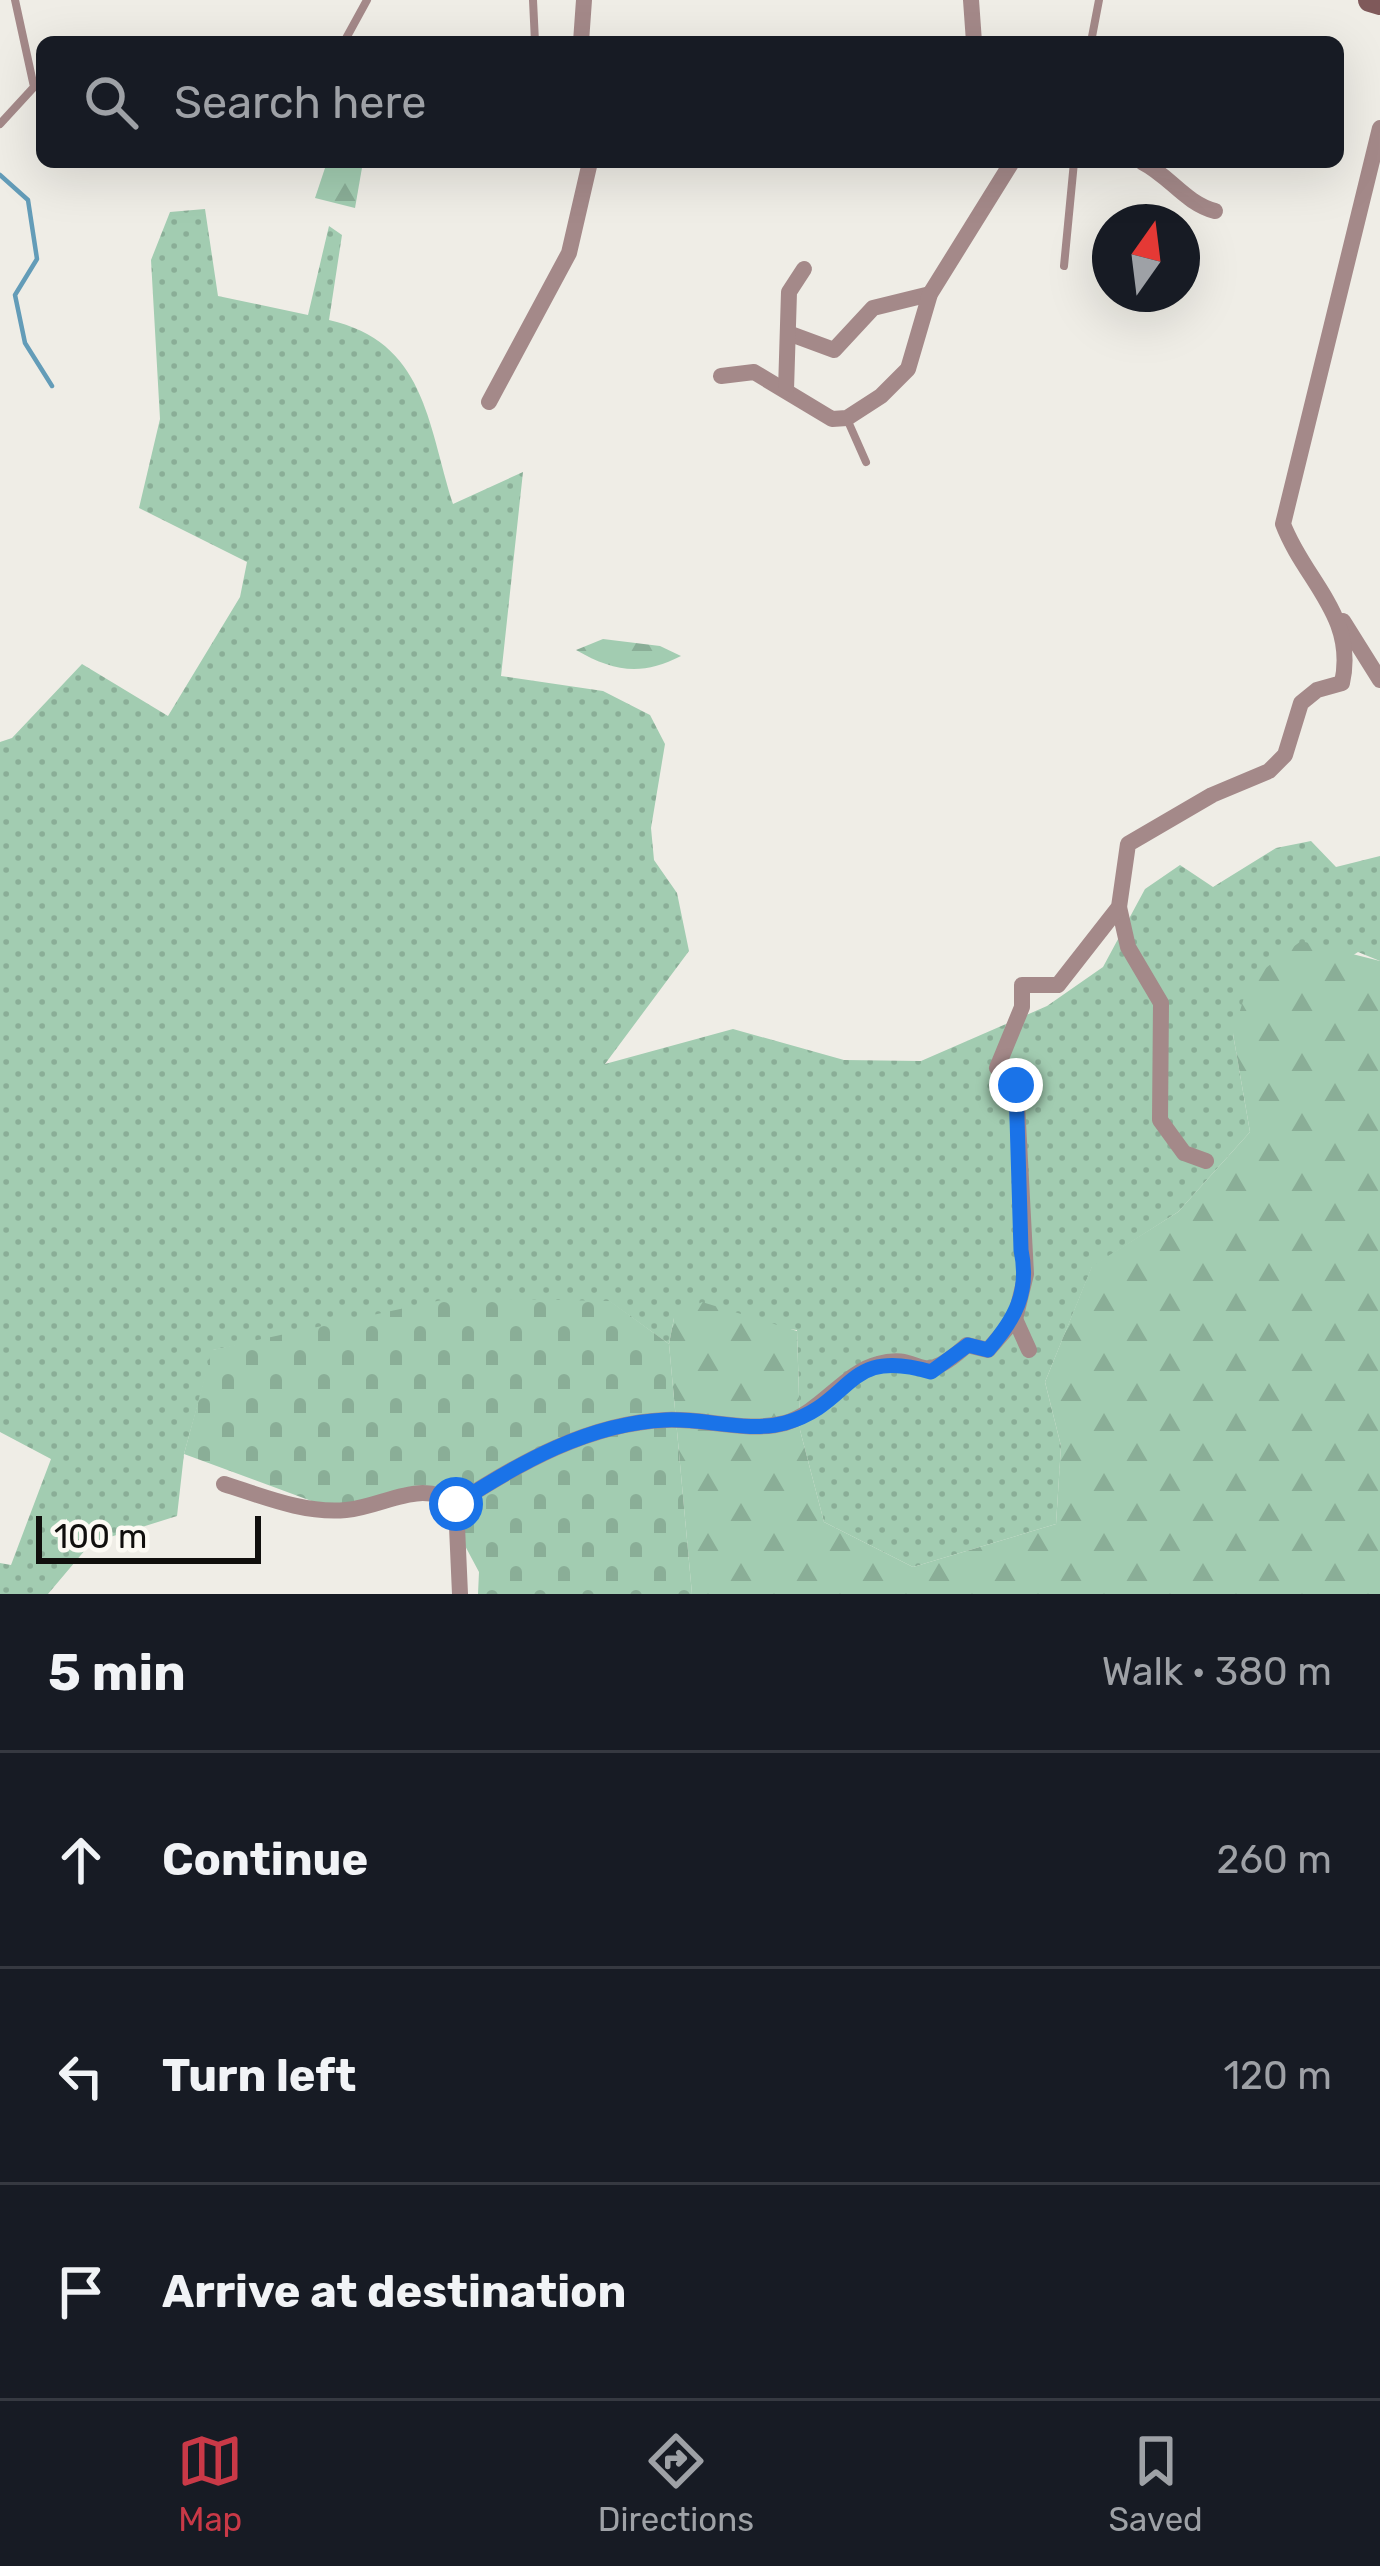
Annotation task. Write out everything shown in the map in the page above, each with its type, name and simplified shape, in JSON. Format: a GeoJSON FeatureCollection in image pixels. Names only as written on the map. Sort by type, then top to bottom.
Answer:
{"type":"FeatureCollection","features":[{"type":"Feature","properties":{"kind":"main road"},"geometry":{"type":"LineString","coordinates":[[1370,0],[1380,3]]}},
{"type":"Feature","properties":{"kind":"street"},"geometry":{"type":"LineString","coordinates":[[581,36],[584,0]]}},
{"type":"Feature","properties":{"kind":"street"},"geometry":{"type":"LineString","coordinates":[[970,0],[973,36]]}},
{"type":"Feature","properties":{"kind":"street"},"geometry":{"type":"LineString","coordinates":[[1380,128],[1282,524],[1380,680]]}},
{"type":"Feature","properties":{"kind":"street"},"geometry":{"type":"LineString","coordinates":[[488,402],[569,254],[589,168]]}},
{"type":"Feature","properties":{"kind":"street"},"geometry":{"type":"LineString","coordinates":[[721,376],[754,372],[817,414],[847,418],[881,396],[908,370],[930,294],[1008,168]]}},
{"type":"Feature","properties":{"kind":"street"},"geometry":{"type":"LineString","coordinates":[[1153,168],[1191,202],[1215,211]]}},
{"type":"Feature","properties":{"kind":"street"},"geometry":{"type":"LineString","coordinates":[[786,390],[789,292],[804,269]]}},
{"type":"Feature","properties":{"kind":"street"},"geometry":{"type":"LineString","coordinates":[[788,333],[834,350],[854,323],[880,304],[930,294]]}},
{"type":"Feature","properties":{"kind":"street"},"geometry":{"type":"LineString","coordinates":[[1206,1161],[1184,1153],[1160,1120],[1161,1003],[1128,947],[1119,907],[1129,844],[1212,795],[1269,771],[1285,755],[1300,703],[1317,690],[1342,683],[1345,660],[1336,610]]}},
{"type":"Feature","properties":{"kind":"street"},"geometry":{"type":"LineString","coordinates":[[456,1504],[515,1465],[619,1424],[786,1423],[872,1365],[894,1361],[931,1372],[968,1345],[988,1350],[1015,1318],[1026,1274],[1021,1250],[1016,1085],[997,1068],[1022,1007],[1022,986],[1058,985],[1119,907]]}},
{"type":"Feature","properties":{"kind":"street"},"geometry":{"type":"LineString","coordinates":[[1015,1318],[1029,1349]]}},
{"type":"Feature","properties":{"kind":"street"},"geometry":{"type":"LineString","coordinates":[[224,1484],[292,1505],[345,1510],[419,1492],[438,1491],[456,1504]]}},
{"type":"Feature","properties":{"kind":"street"},"geometry":{"type":"LineString","coordinates":[[456,1504],[460,1594]]}},
{"type":"Feature","properties":{"kind":"lane"},"geometry":{"type":"LineString","coordinates":[[0,124],[34,87],[14,0]]}},
{"type":"Feature","properties":{"kind":"lane"},"geometry":{"type":"LineString","coordinates":[[347,36],[368,0]]}},
{"type":"Feature","properties":{"kind":"lane"},"geometry":{"type":"LineString","coordinates":[[533,0],[536,36]]}},
{"type":"Feature","properties":{"kind":"lane"},"geometry":{"type":"LineString","coordinates":[[1092,36],[1099,0]]}},
{"type":"Feature","properties":{"kind":"lane"},"geometry":{"type":"LineString","coordinates":[[1064,266],[1073,168]]}},
{"type":"Feature","properties":{"kind":"lane"},"geometry":{"type":"LineString","coordinates":[[847,418],[866,462]]}},
{"type":"Feature","properties":{"kind":"green space"},"geometry":{"type":"Polygon","coordinates":[[[325,168],[362,168],[355,208],[315,198],[325,168]]]}},
{"type":"Feature","properties":{"kind":"green space"},"geometry":{"type":"Polygon","coordinates":[[[205,209],[218,296],[308,315],[329,226],[342,235],[329,320],[361,331],[404,366],[428,415],[453,504],[523,472],[501,676],[603,691],[650,715],[665,744],[651,828],[654,860],[677,893],[689,951],[605,1064],[733,1029],[844,1060],[921,1061],[1047,1006],[1103,967],[1145,889],[1180,865],[1213,887],[1276,848],[1311,841],[1336,867],[1380,856],[1380,961],[1358,952],[1233,1034],[1250,1132],[1178,1212],[1092,1267],[1045,1382],[1061,1446],[1056,1524],[913,1567],[824,1522],[800,1430],[797,1330],[674,1318],[669,1344],[609,1301],[302,1333],[213,1350],[184,1454],[177,1516],[91,1543],[48,1594],[0,1594],[0,1563],[11,1565],[51,1459],[0,1432],[0,742],[12,738],[82,664],[168,716],[240,597],[247,562],[139,508],[160,419],[151,260],[170,212],[205,209]]]}},
{"type":"Feature","properties":{"kind":"green space"},"geometry":{"type":"Polygon","coordinates":[[[603,639],[660,646],[681,656],[653,667],[628,669],[576,650],[603,639]]]}},
{"type":"Feature","properties":{"kind":"green space"},"geometry":{"type":"Polygon","coordinates":[[[1301,941],[1380,961],[1380,1594],[692,1594],[669,1344],[674,1318],[702,1302],[797,1331],[800,1430],[824,1522],[913,1567],[1056,1524],[1061,1446],[1045,1382],[1092,1266],[1178,1212],[1250,1132],[1233,1034],[1249,981],[1301,941]]]}},
{"type":"Feature","properties":{"kind":"green space"},"geometry":{"type":"Polygon","coordinates":[[[451,1298],[610,1301],[669,1344],[692,1594],[478,1594],[479,1572],[439,1497],[325,1506],[184,1454],[212,1350],[451,1298]]]}},
{"type":"Feature","properties":{"kind":"waterway"},"geometry":{"type":"LineString","coordinates":[[0,175],[28,200],[37,259],[15,295],[25,343],[52,386]]}},
{"type":"Feature","properties":{"kind":"route"},"geometry":{"type":"LineString","coordinates":[[456,1504],[515,1465],[619,1424],[669,1420],[786,1423],[872,1365],[894,1361],[931,1372],[968,1345],[988,1350],[1015,1318],[1026,1274],[1021,1250],[1016,1085]]}}]}
